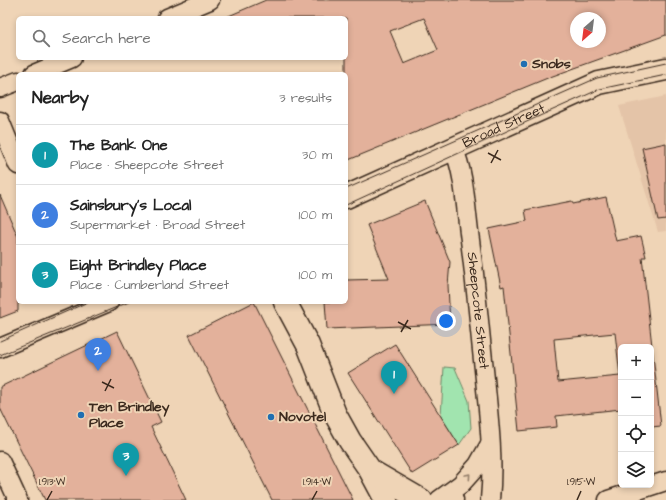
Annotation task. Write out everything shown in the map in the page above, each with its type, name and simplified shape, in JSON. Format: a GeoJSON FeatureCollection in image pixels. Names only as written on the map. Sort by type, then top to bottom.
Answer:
{"type":"FeatureCollection","features":[{"type":"Feature","properties":{"kind":"street"},"geometry":{"type":"LineString","coordinates":[[172,16],[210,0]]}},
{"type":"Feature","properties":{"kind":"street"},"geometry":{"type":"LineString","coordinates":[[39,72],[67,60]]}},
{"type":"Feature","properties":{"kind":"street","name":"Broad Street"},"geometry":{"type":"LineString","coordinates":[[348,196],[599,83],[666,69]]}},
{"type":"Feature","properties":{"kind":"street"},"geometry":{"type":"LineString","coordinates":[[0,88],[16,82]]}},
{"type":"Feature","properties":{"kind":"street"},"geometry":{"type":"LineString","coordinates":[[2,126],[16,160]]}},
{"type":"Feature","properties":{"kind":"street","name":"Sheepcote Street"},"geometry":{"type":"LineString","coordinates":[[453,148],[462,178],[477,295],[490,444],[490,500]]}},
{"type":"Feature","properties":{"kind":"street"},"geometry":{"type":"LineString","coordinates":[[0,348],[77,308],[98,304]]}},
{"type":"Feature","properties":{"kind":"street"},"geometry":{"type":"LineString","coordinates":[[286,304],[308,344],[335,414],[350,441],[370,470],[386,500]]}},
{"type":"Feature","properties":{"kind":"street"},"geometry":{"type":"LineString","coordinates":[[439,500],[461,484],[478,465],[490,444]]}},
{"type":"Feature","properties":{"kind":"street"},"geometry":{"type":"LineString","coordinates":[[0,461],[18,500]]}},
{"type":"Feature","properties":{"kind":"street"},"geometry":{"type":"LineString","coordinates":[[370,470],[421,500]]}},
{"type":"Feature","properties":{"kind":"street"},"geometry":{"type":"LineString","coordinates":[[608,500],[666,481]]}},
{"type":"Feature","properties":{"kind":"shaded area"},"geometry":{"type":"Polygon","coordinates":[[[666,96],[666,231],[658,232],[619,106],[666,96]]]}},
{"type":"Feature","properties":{"kind":"green space"},"geometry":{"type":"Polygon","coordinates":[[[444,367],[455,368],[469,401],[471,428],[459,445],[441,416],[444,367]]]}},
{"type":"Feature","properties":{"kind":"building"},"geometry":{"type":"Polygon","coordinates":[[[266,0],[666,0],[666,35],[550,77],[348,160],[348,72],[346,72],[346,60],[348,60],[348,16],[229,16],[266,0]],[[424,18],[390,31],[404,64],[438,50],[424,18]]]}},
{"type":"Feature","properties":{"kind":"building"},"geometry":{"type":"Polygon","coordinates":[[[666,143],[666,219],[658,220],[642,148],[666,143]]]}},
{"type":"Feature","properties":{"kind":"building"},"geometry":{"type":"Polygon","coordinates":[[[0,195],[16,232],[16,304],[18,304],[18,311],[0,318],[0,195]]]}},
{"type":"Feature","properties":{"kind":"building"},"geometry":{"type":"Polygon","coordinates":[[[606,197],[616,241],[641,236],[646,257],[642,257],[652,344],[618,344],[618,359],[615,333],[554,339],[558,382],[618,376],[618,409],[556,416],[557,427],[519,431],[504,286],[501,287],[489,229],[527,221],[525,210],[572,201],[573,204],[606,197]]]}},
{"type":"Feature","properties":{"kind":"building"},"geometry":{"type":"Polygon","coordinates":[[[425,201],[450,262],[448,285],[450,324],[327,329],[325,304],[348,304],[348,280],[389,279],[367,225],[425,201]]]}},
{"type":"Feature","properties":{"kind":"building","name":"Novotel"},"geometry":{"type":"Polygon","coordinates":[[[250,304],[255,304],[353,500],[272,500],[189,335],[250,304]]]}},
{"type":"Feature","properties":{"kind":"building","name":"Ten Brindley Place"},"geometry":{"type":"Polygon","coordinates":[[[117,331],[161,422],[151,427],[186,500],[45,500],[0,408],[0,387],[117,331]]]}},
{"type":"Feature","properties":{"kind":"building"},"geometry":{"type":"Polygon","coordinates":[[[395,344],[459,445],[412,474],[348,373],[395,344]]]}},
{"type":"Feature","properties":{"kind":"building"},"geometry":{"type":"Polygon","coordinates":[[[654,364],[661,426],[654,427],[654,364]]]}},
{"type":"Feature","properties":{"kind":"tram line"},"geometry":{"type":"LineString","coordinates":[[348,188],[597,78],[666,63]]}},
{"type":"Feature","properties":{"kind":"tram line"},"geometry":{"type":"LineString","coordinates":[[348,204],[600,89],[666,75]]}},
{"type":"Feature","properties":{"kind":"tram line"},"geometry":{"type":"LineString","coordinates":[[0,341],[83,304]]}},
{"type":"Feature","properties":{"kind":"tram line"},"geometry":{"type":"LineString","coordinates":[[0,355],[124,304]]}},
{"type":"Feature","properties":{"kind":"place","name":"Snobs"},"geometry":{"type":"Point","coordinates":[524,64]}},
{"type":"Feature","properties":{"kind":"place","name":"Sainsbury's Local"},"geometry":{"type":"Point","coordinates":[98,371]}},
{"type":"Feature","properties":{"kind":"place","name":"The Bank One"},"geometry":{"type":"Point","coordinates":[394,394]}},
{"type":"Feature","properties":{"kind":"place","name":"Ten Brindley Place"},"geometry":{"type":"Point","coordinates":[81,415]}},
{"type":"Feature","properties":{"kind":"place","name":"Novotel"},"geometry":{"type":"Point","coordinates":[271,417]}},
{"type":"Feature","properties":{"kind":"place","name":"Eight Brindley Place"},"geometry":{"type":"Point","coordinates":[126,476]}}]}
